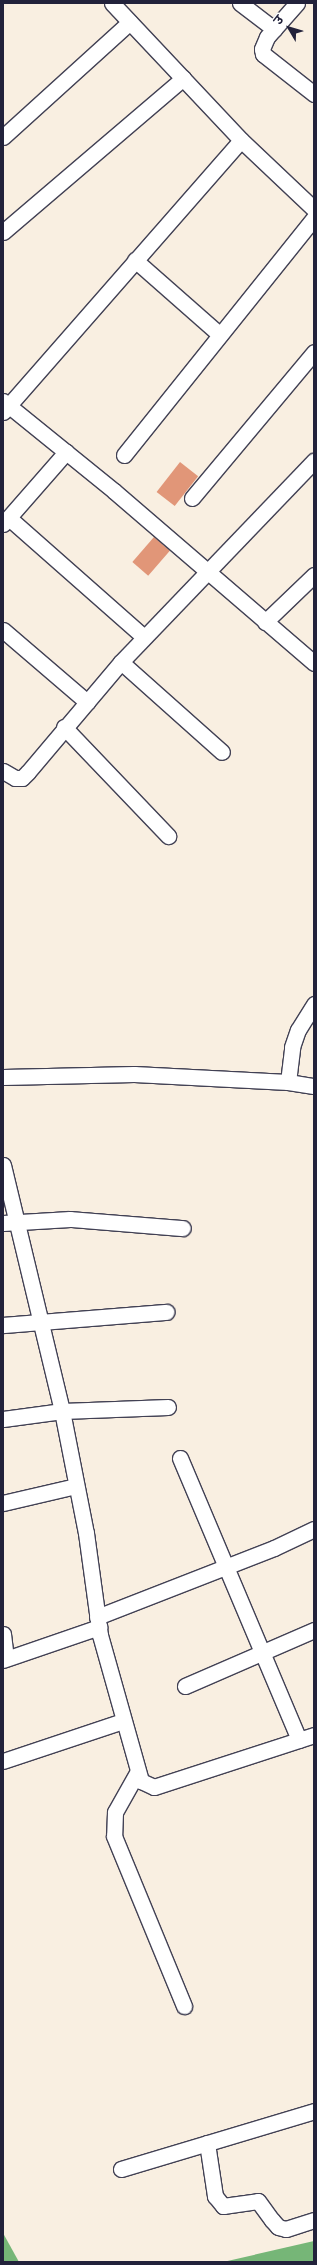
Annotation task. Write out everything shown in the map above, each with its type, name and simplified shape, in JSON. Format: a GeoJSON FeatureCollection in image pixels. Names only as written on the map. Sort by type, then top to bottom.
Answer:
{"type":"FeatureCollection","features":[{"type":"Feature","properties":{"kind":"street"},"geometry":{"type":"LineString","coordinates":[[112,3],[241,140],[314,209]]}},
{"type":"Feature","properties":{"kind":"street"},"geometry":{"type":"LineString","coordinates":[[240,3],[274,29]]}},
{"type":"Feature","properties":{"kind":"street"},"geometry":{"type":"LineString","coordinates":[[297,3],[263,43],[263,54],[314,94]]}},
{"type":"Feature","properties":{"kind":"street"},"geometry":{"type":"LineString","coordinates":[[3,137],[130,22]]}},
{"type":"Feature","properties":{"kind":"street"},"geometry":{"type":"LineString","coordinates":[[3,232],[183,78]]}},
{"type":"Feature","properties":{"kind":"street"},"geometry":{"type":"LineString","coordinates":[[241,140],[5,406],[66,452],[314,663]]}},
{"type":"Feature","properties":{"kind":"street"},"geometry":{"type":"LineString","coordinates":[[124,455],[314,218]]}},
{"type":"Feature","properties":{"kind":"street"},"geometry":{"type":"LineString","coordinates":[[135,260],[220,336]]}},
{"type":"Feature","properties":{"kind":"street"},"geometry":{"type":"LineString","coordinates":[[192,498],[314,352]]}},
{"type":"Feature","properties":{"kind":"street"},"geometry":{"type":"LineString","coordinates":[[66,452],[6,521],[144,637]]}},
{"type":"Feature","properties":{"kind":"street"},"geometry":{"type":"LineString","coordinates":[[3,771],[15,778],[22,778],[64,727],[144,637],[314,461]]}},
{"type":"Feature","properties":{"kind":"street"},"geometry":{"type":"LineString","coordinates":[[265,622],[314,575]]}},
{"type":"Feature","properties":{"kind":"street"},"geometry":{"type":"LineString","coordinates":[[3,630],[87,702]]}},
{"type":"Feature","properties":{"kind":"street"},"geometry":{"type":"LineString","coordinates":[[121,662],[222,752]]}},
{"type":"Feature","properties":{"kind":"street"},"geometry":{"type":"LineString","coordinates":[[64,727],[168,836]]}},
{"type":"Feature","properties":{"kind":"street"},"geometry":{"type":"LineString","coordinates":[[288,1082],[292,1047],[298,1030],[314,1004]]}},
{"type":"Feature","properties":{"kind":"street"},"geometry":{"type":"LineString","coordinates":[[3,1077],[134,1074],[288,1082],[314,1086]]}},
{"type":"Feature","properties":{"kind":"street"},"geometry":{"type":"LineString","coordinates":[[3,1165],[10,1222],[41,1321],[62,1411],[98,1622],[137,1773],[141,1781],[154,1787],[314,1735]]}},
{"type":"Feature","properties":{"kind":"street"},"geometry":{"type":"LineString","coordinates":[[10,1222],[70,1219],[183,1228]]}},
{"type":"Feature","properties":{"kind":"street"},"geometry":{"type":"LineString","coordinates":[[3,1325],[166,1312]]}},
{"type":"Feature","properties":{"kind":"street"},"geometry":{"type":"LineString","coordinates":[[3,1419],[62,1411],[168,1407]]}},
{"type":"Feature","properties":{"kind":"street"},"geometry":{"type":"LineString","coordinates":[[180,1458],[224,1567],[299,1740]]}},
{"type":"Feature","properties":{"kind":"street"},"geometry":{"type":"LineString","coordinates":[[3,1503],[76,1486]]}},
{"type":"Feature","properties":{"kind":"street"},"geometry":{"type":"LineString","coordinates":[[3,1634],[5,1659],[98,1622],[314,1529]]}},
{"type":"Feature","properties":{"kind":"street"},"geometry":{"type":"LineString","coordinates":[[185,1686],[314,1630]]}},
{"type":"Feature","properties":{"kind":"street"},"geometry":{"type":"LineString","coordinates":[[3,1761],[123,1721]]}},
{"type":"Feature","properties":{"kind":"street"},"geometry":{"type":"LineString","coordinates":[[137,1773],[115,1812],[114,1836],[184,2006]]}},
{"type":"Feature","properties":{"kind":"street"},"geometry":{"type":"LineString","coordinates":[[121,2170],[314,2111]]}},
{"type":"Feature","properties":{"kind":"street"},"geometry":{"type":"LineString","coordinates":[[207,2143],[215,2196],[223,2206],[258,2201],[278,2227],[286,2229],[314,2220]]}},
{"type":"Feature","properties":{"kind":"green space"},"geometry":{"type":"Polygon","coordinates":[[[3,2233],[19,2262],[3,2262],[3,2233]]]}},
{"type":"Feature","properties":{"kind":"green space"},"geometry":{"type":"Polygon","coordinates":[[[314,2241],[314,2262],[223,2262],[314,2241]]]}},
{"type":"Feature","properties":{"kind":"building"},"geometry":{"type":"Polygon","coordinates":[[[180,462],[198,476],[175,506],[157,492],[180,462]]]}},
{"type":"Feature","properties":{"kind":"building"},"geometry":{"type":"Polygon","coordinates":[[[154,537],[170,551],[148,576],[132,562],[154,537]]]}}]}
